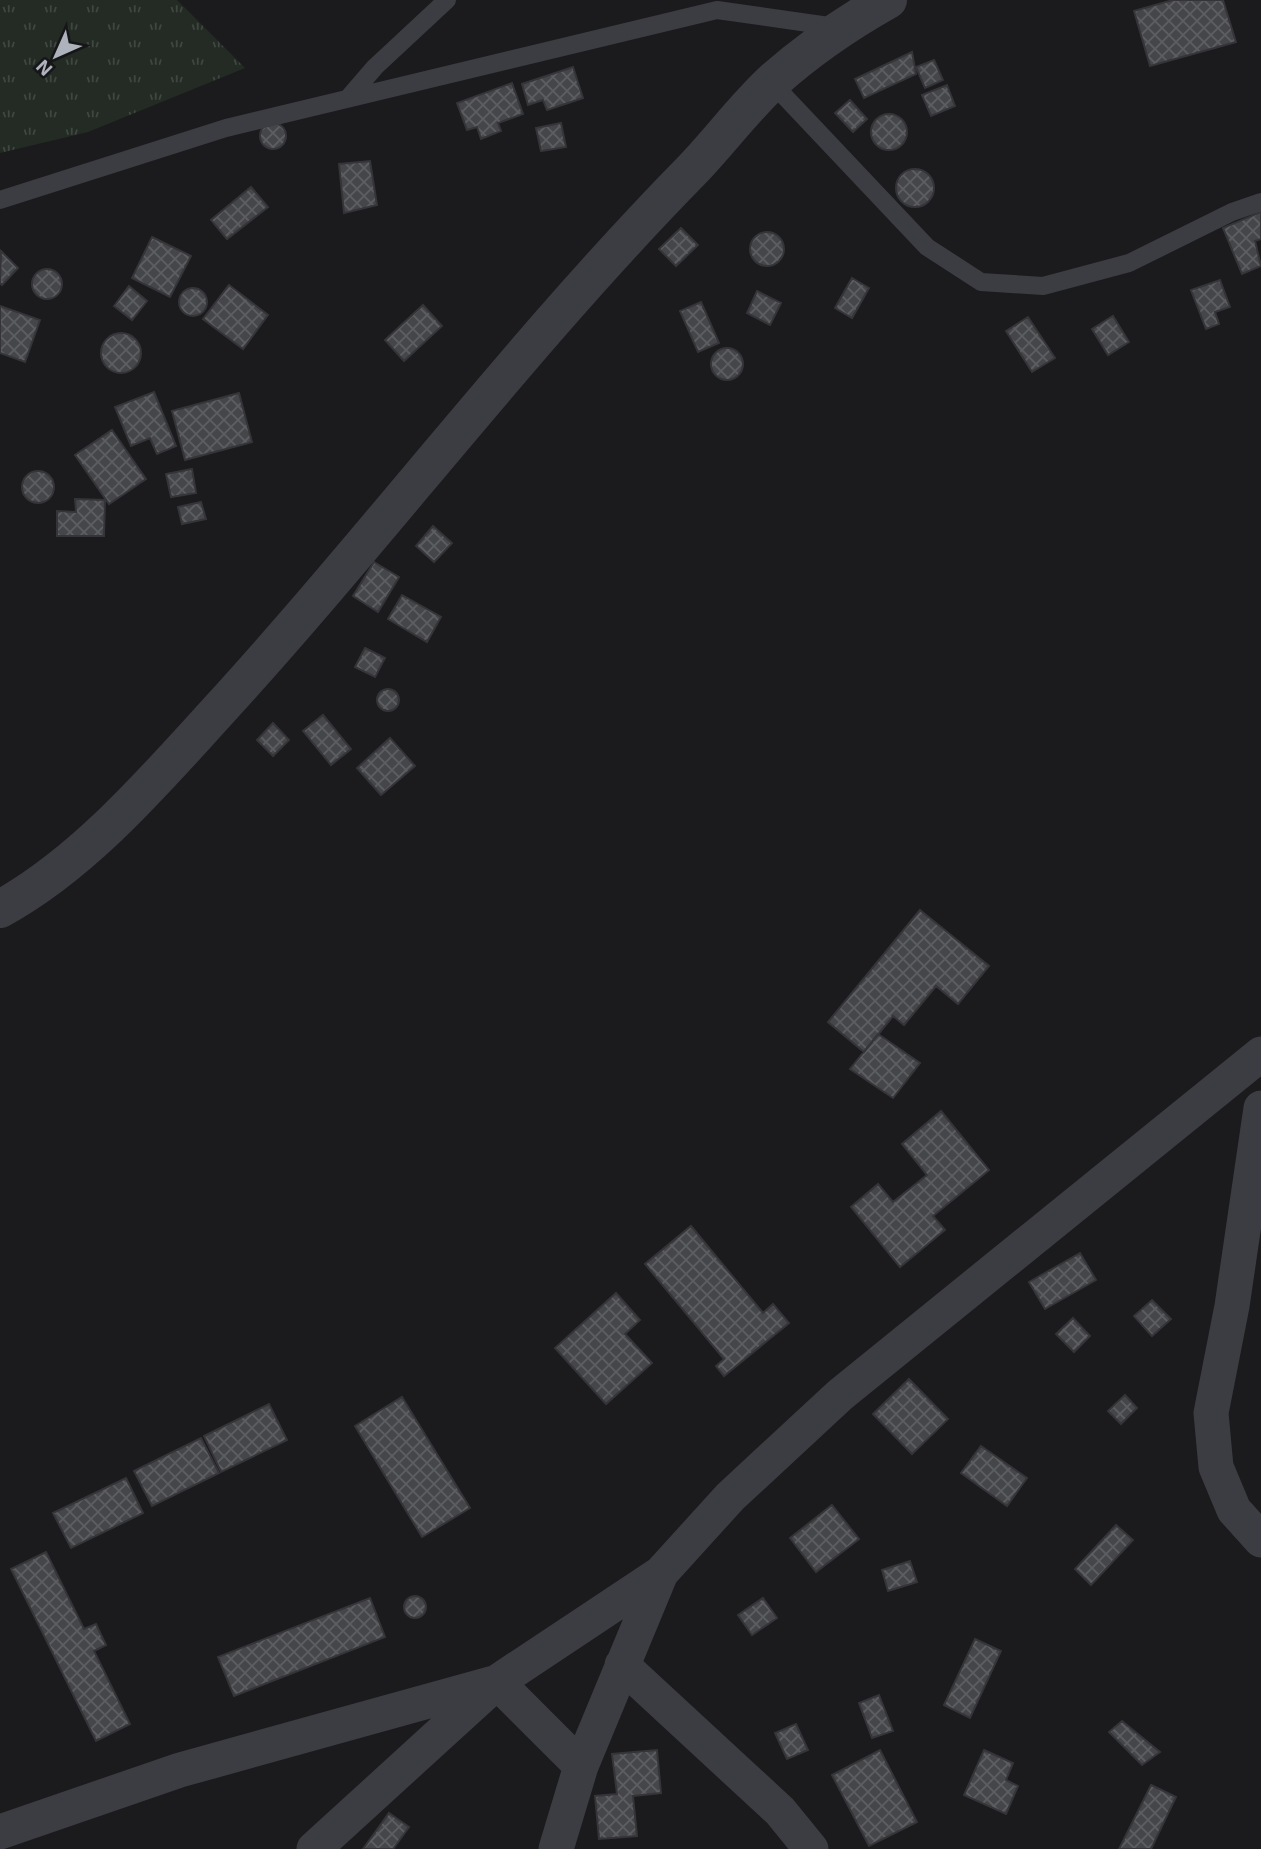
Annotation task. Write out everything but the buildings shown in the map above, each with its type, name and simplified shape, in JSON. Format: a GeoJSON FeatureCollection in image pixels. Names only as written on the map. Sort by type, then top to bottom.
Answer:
{"type":"FeatureCollection","features":[{"type":"Feature","properties":{"kind":"street"},"geometry":{"type":"LineString","coordinates":[[0,909],[23,896],[133,804],[279,644],[621,242],[723,138],[772,83],[840,27],[888,0]]}},
{"type":"Feature","properties":{"kind":"street"},"geometry":{"type":"LineString","coordinates":[[314,1849],[497,1682],[661,1573],[730,1496],[840,1395],[1261,1054]]}},
{"type":"Feature","properties":{"kind":"street"},"geometry":{"type":"LineString","coordinates":[[1261,1108],[1232,1306],[1211,1413],[1216,1468],[1234,1510],[1261,1540]]}},
{"type":"Feature","properties":{"kind":"street"},"geometry":{"type":"LineString","coordinates":[[556,1849],[581,1766],[661,1573]]}},
{"type":"Feature","properties":{"kind":"street"},"geometry":{"type":"LineString","coordinates":[[622,1665],[780,1811],[811,1849]]}},
{"type":"Feature","properties":{"kind":"street"},"geometry":{"type":"LineString","coordinates":[[497,1682],[581,1766]]}},
{"type":"Feature","properties":{"kind":"street"},"geometry":{"type":"LineString","coordinates":[[0,1832],[180,1770],[497,1682]]}},
{"type":"Feature","properties":{"kind":"lane"},"geometry":{"type":"LineString","coordinates":[[349,96],[418,25],[447,0]]}},
{"type":"Feature","properties":{"kind":"lane"},"geometry":{"type":"LineString","coordinates":[[0,200],[226,128],[349,96],[413,84],[717,10],[840,27]]}},
{"type":"Feature","properties":{"kind":"lane"},"geometry":{"type":"LineString","coordinates":[[772,83],[927,247],[981,282],[1043,286],[1129,263],[1233,212],[1261,202]]}},
{"type":"Feature","properties":{"kind":"green space"},"geometry":{"type":"Polygon","coordinates":[[[0,0],[177,0],[245,68],[88,132],[0,153],[0,0]]]}}]}
